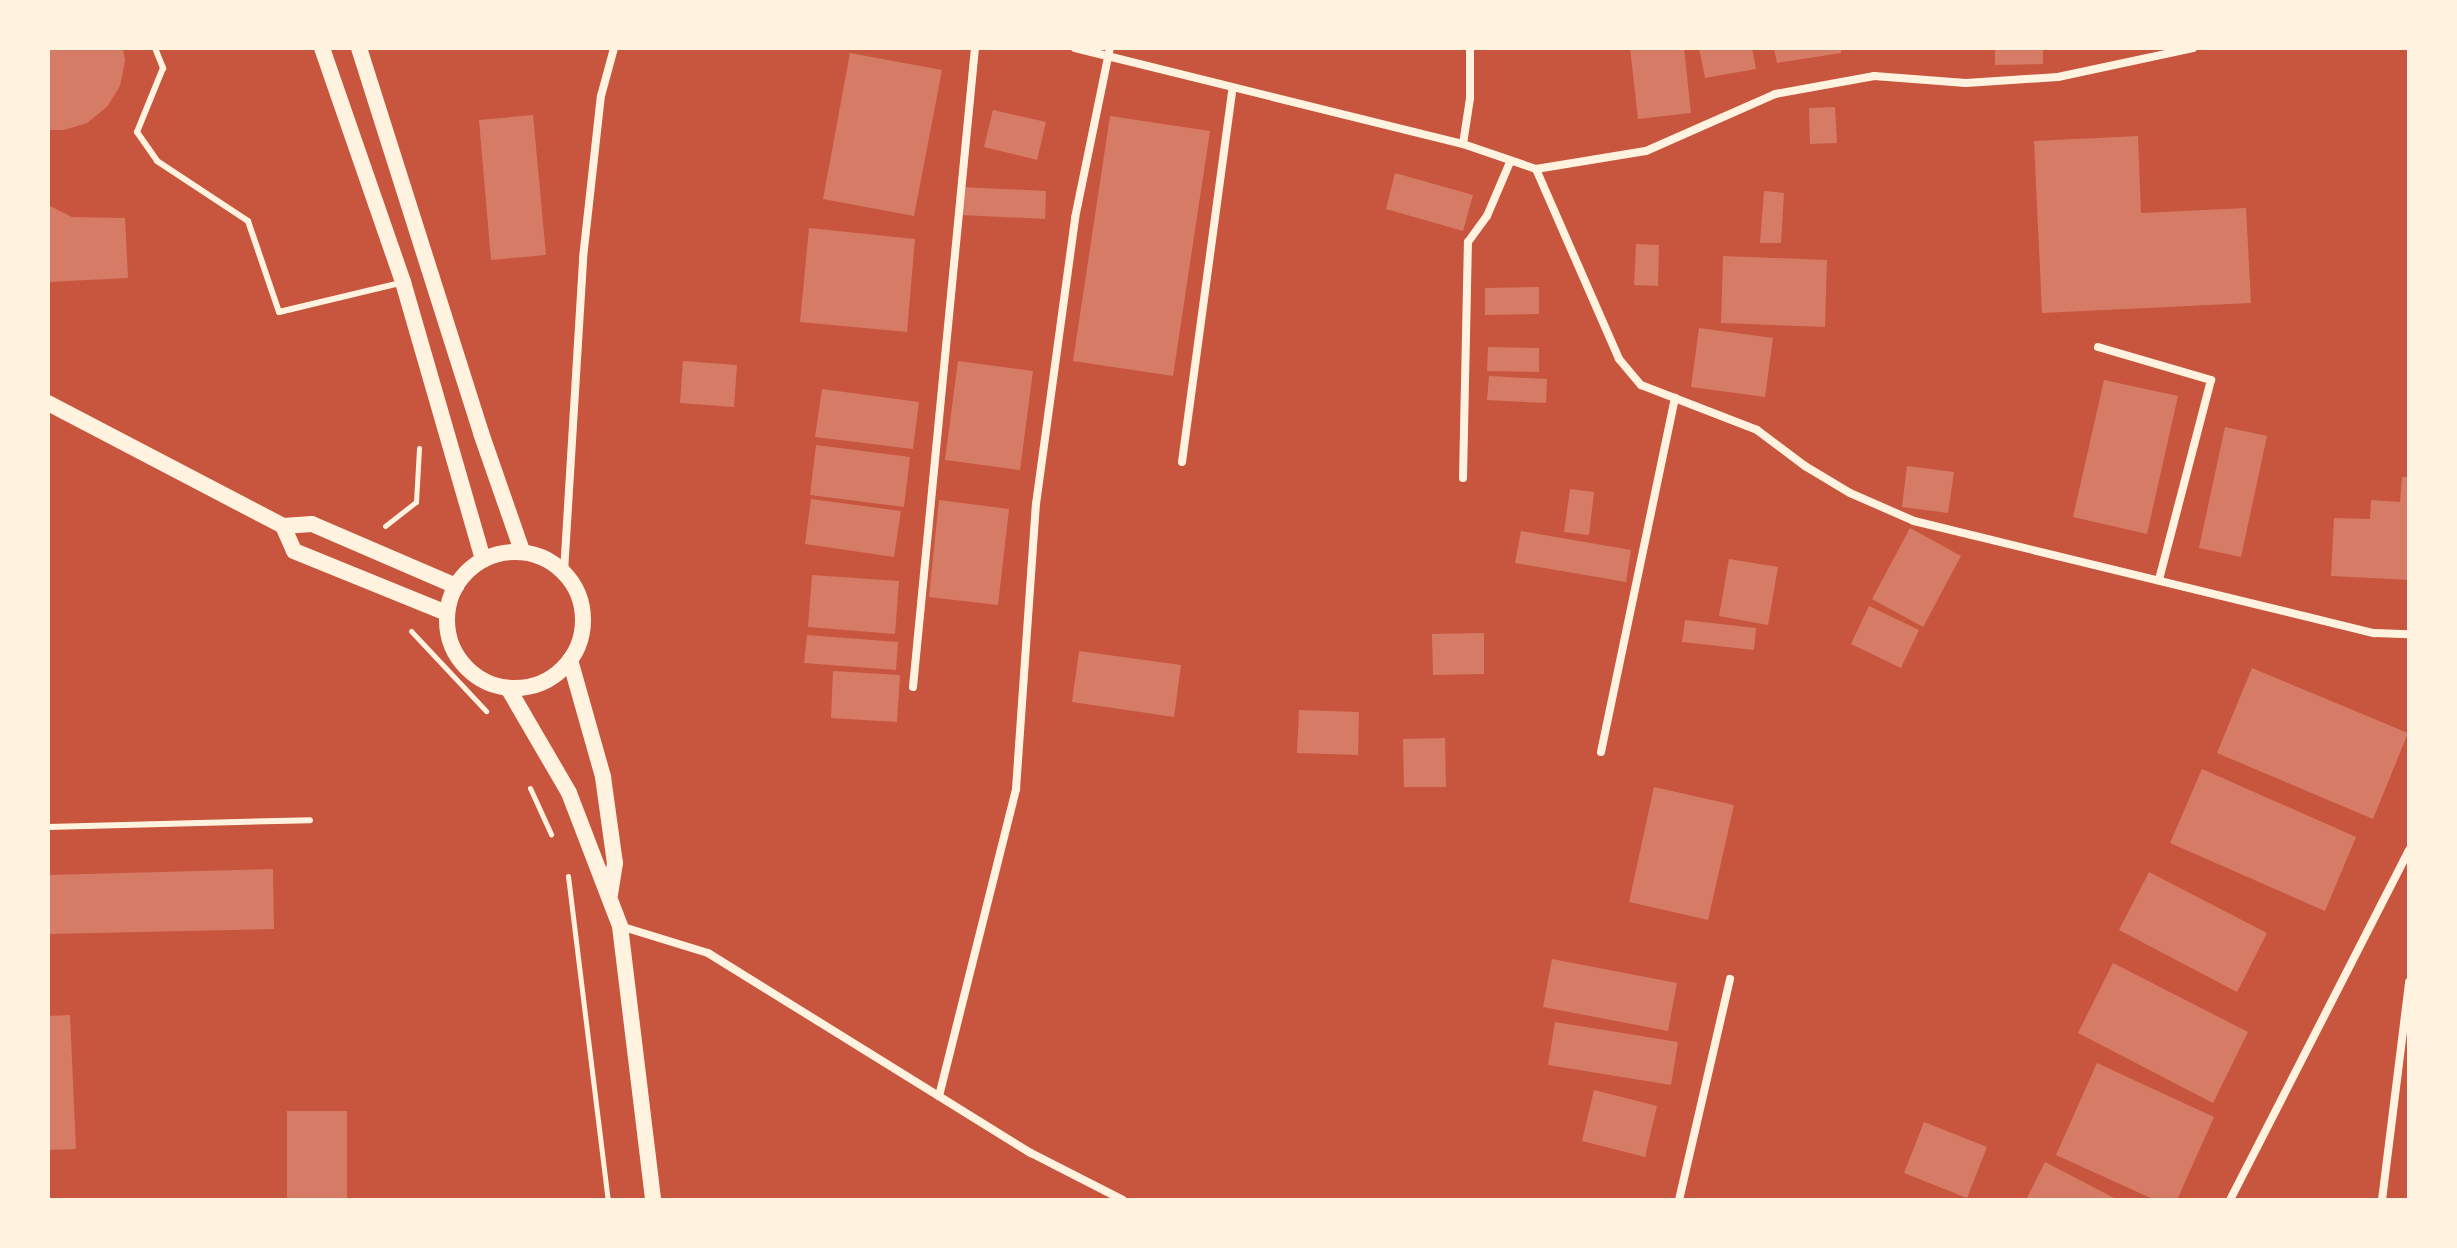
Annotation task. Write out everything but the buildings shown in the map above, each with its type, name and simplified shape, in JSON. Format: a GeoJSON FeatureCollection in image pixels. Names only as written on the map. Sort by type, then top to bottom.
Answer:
{"type":"FeatureCollection","features":[{"type":"Feature","properties":{"kind":"main road"},"geometry":{"type":"LineString","coordinates":[[322,48],[403,282],[483,560]]}},
{"type":"Feature","properties":{"kind":"main road"},"geometry":{"type":"LineString","coordinates":[[359,48],[481,433],[522,551]]}},
{"type":"Feature","properties":{"kind":"main road"},"geometry":{"type":"LineString","coordinates":[[48,403],[283,526],[312,524],[456,586]]}},
{"type":"Feature","properties":{"kind":"main road"},"geometry":{"type":"LineString","coordinates":[[283,526],[294,551],[447,613]]}},
{"type":"Feature","properties":{"kind":"main road"},"geometry":{"type":"LineString","coordinates":[[522,551],[545,557],[564,572],[577,591],[584,615],[581,639],[570,660],[543,682],[508,688],[485,681],[466,667],[452,648],[447,613],[456,586],[483,560],[499,553],[522,551]]}},
{"type":"Feature","properties":{"kind":"main road"},"geometry":{"type":"LineString","coordinates":[[570,660],[603,777],[615,863],[610,897]]}},
{"type":"Feature","properties":{"kind":"main road"},"geometry":{"type":"LineString","coordinates":[[508,688],[569,793],[620,926],[653,1200]]}},
{"type":"Feature","properties":{"kind":"street"},"geometry":{"type":"LineString","coordinates":[[564,572],[583,258],[601,96],[614,48]]}},
{"type":"Feature","properties":{"kind":"street"},"geometry":{"type":"LineString","coordinates":[[913,687],[975,48]]}},
{"type":"Feature","properties":{"kind":"street"},"geometry":{"type":"LineString","coordinates":[[1075,48],[1109,52],[1233,87],[1463,144],[1536,169],[1646,151],[1775,94],[1874,76],[1966,83],[2058,77],[2193,48]]}},
{"type":"Feature","properties":{"kind":"street"},"geometry":{"type":"LineString","coordinates":[[1463,144],[1470,98],[1470,48]]}},
{"type":"Feature","properties":{"kind":"street"},"geometry":{"type":"LineString","coordinates":[[939,1096],[1016,789],[1036,504],[1075,218],[1109,52]]}},
{"type":"Feature","properties":{"kind":"street"},"geometry":{"type":"LineString","coordinates":[[1182,462],[1233,87]]}},
{"type":"Feature","properties":{"kind":"street"},"geometry":{"type":"LineString","coordinates":[[1463,478],[1468,242],[1487,216],[1510,162]]}},
{"type":"Feature","properties":{"kind":"street"},"geometry":{"type":"LineString","coordinates":[[1536,169],[1619,359],[1641,385],[1757,430],[1805,466],[1850,493],[1914,521],[2375,633],[2409,634]]}},
{"type":"Feature","properties":{"kind":"street"},"geometry":{"type":"LineString","coordinates":[[2098,347],[2211,380],[2159,580]]}},
{"type":"Feature","properties":{"kind":"street"},"geometry":{"type":"LineString","coordinates":[[1601,752],[1675,398]]}},
{"type":"Feature","properties":{"kind":"street"},"geometry":{"type":"LineString","coordinates":[[2230,1200],[2409,850]]}},
{"type":"Feature","properties":{"kind":"street"},"geometry":{"type":"LineString","coordinates":[[620,926],[708,953],[1031,1153],[1123,1200]]}},
{"type":"Feature","properties":{"kind":"street"},"geometry":{"type":"LineString","coordinates":[[1679,1200],[1730,979]]}},
{"type":"Feature","properties":{"kind":"street"},"geometry":{"type":"LineString","coordinates":[[2382,1200],[2409,982]]}},
{"type":"Feature","properties":{"kind":"lane"},"geometry":{"type":"LineString","coordinates":[[155,48],[163,68],[137,132],[157,161],[248,221],[279,312],[403,282]]}},
{"type":"Feature","properties":{"kind":"lane"},"geometry":{"type":"LineString","coordinates":[[48,827],[310,820]]}},
{"type":"Feature","properties":{"kind":"path"},"geometry":{"type":"LineString","coordinates":[[381,528],[416,502],[421,457],[417,442]]}},
{"type":"Feature","properties":{"kind":"path"},"geometry":{"type":"LineString","coordinates":[[401,626],[415,634],[493,717]]}},
{"type":"Feature","properties":{"kind":"path"},"geometry":{"type":"LineString","coordinates":[[528,784],[554,840]]}},
{"type":"Feature","properties":{"kind":"path"},"geometry":{"type":"LineString","coordinates":[[567,868],[608,1200]]}}]}
